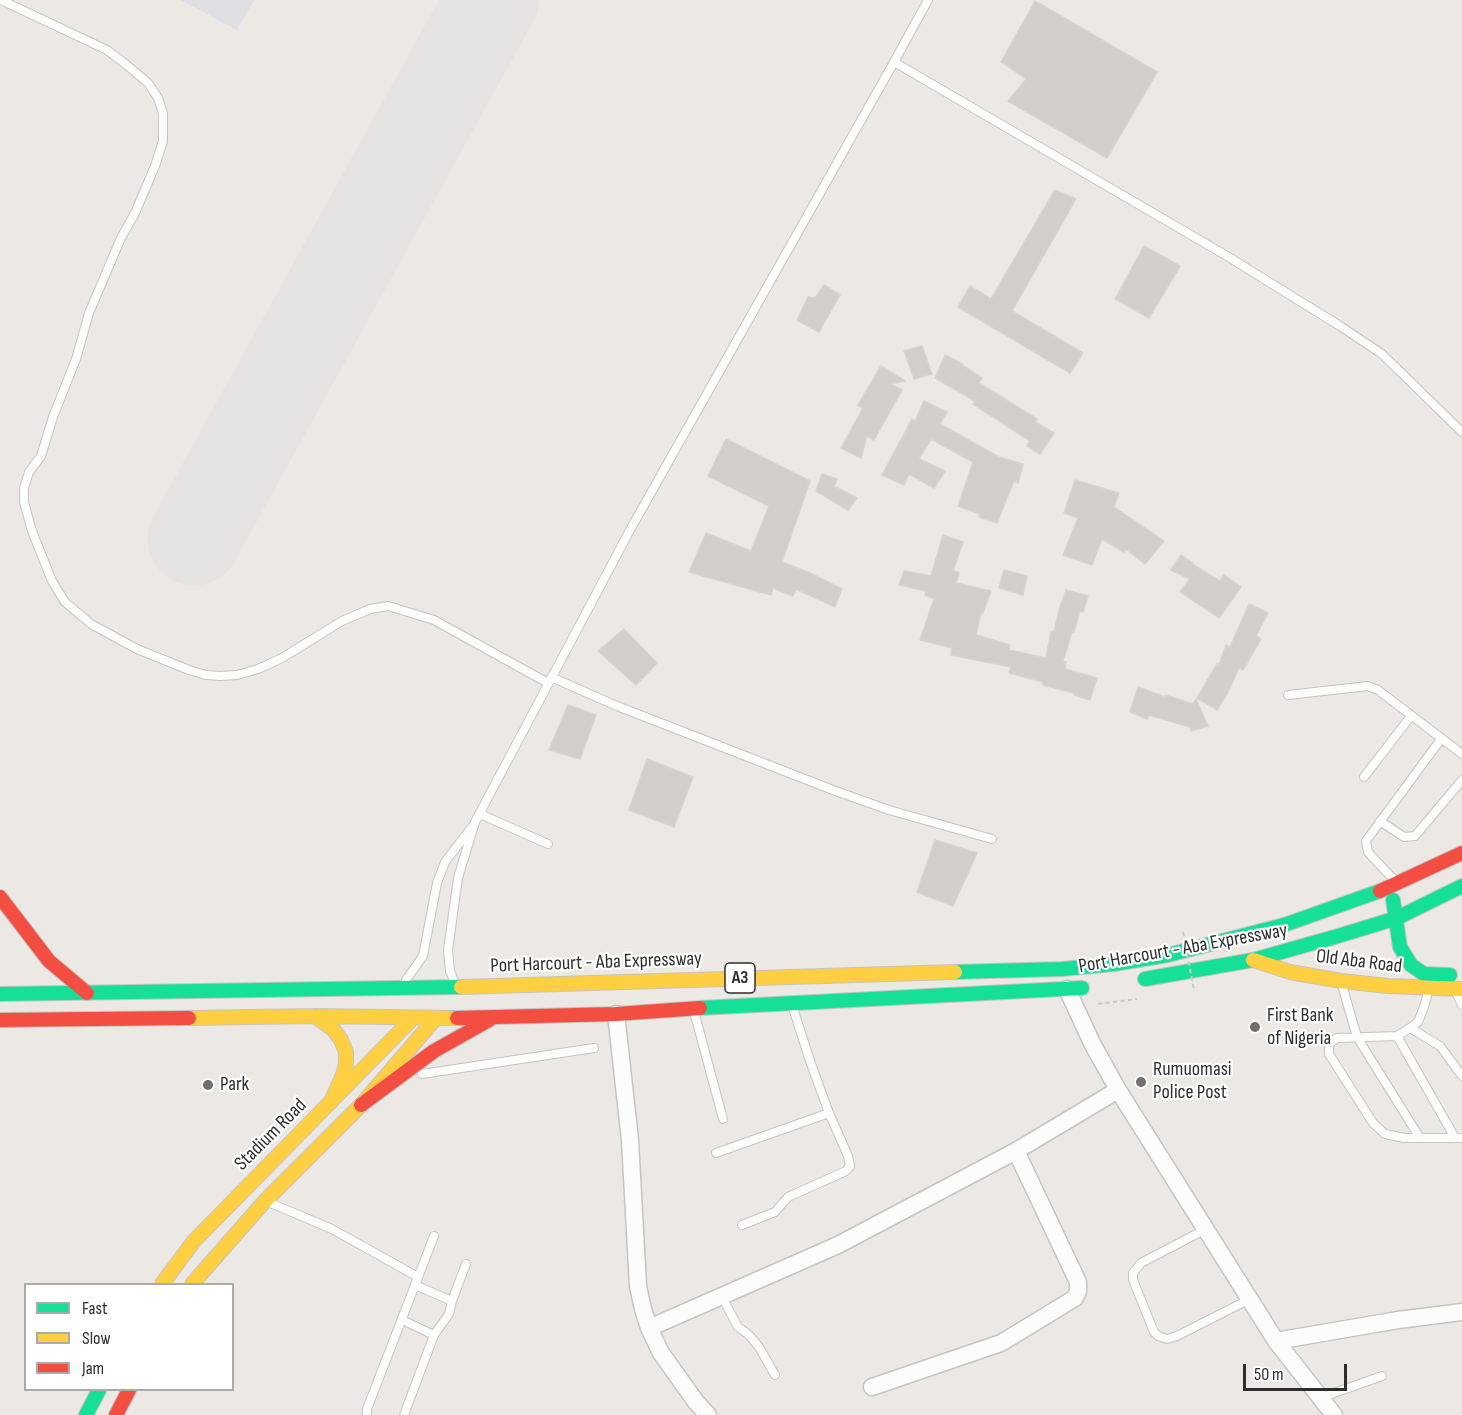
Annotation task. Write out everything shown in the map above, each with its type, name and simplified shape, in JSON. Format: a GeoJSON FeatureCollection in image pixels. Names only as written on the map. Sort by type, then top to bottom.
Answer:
{"type":"FeatureCollection","features":[{"type":"Feature","properties":{"kind":"main road","name":"Port Harcourt - Aba Expressway"},"geometry":{"type":"LineString","coordinates":[[0,994],[399,989],[1062,969],[1114,964],[1168,954],[1284,925],[1394,886],[1462,853]]}},
{"type":"Feature","properties":{"kind":"main road","name":"Old Aba Road"},"geometry":{"type":"LineString","coordinates":[[1394,886],[1400,947],[1411,965],[1424,974],[1462,974]]}},
{"type":"Feature","properties":{"kind":"main road","name":"Port Harcourt - Aba Expressway"},"geometry":{"type":"LineString","coordinates":[[1131,982],[1253,960],[1397,918],[1462,886]]}},
{"type":"Feature","properties":{"kind":"main road"},"geometry":{"type":"LineString","coordinates":[[0,897],[49,961],[87,993]]}},
{"type":"Feature","properties":{"kind":"main road","name":"Old Aba Road"},"geometry":{"type":"LineString","coordinates":[[1253,960],[1290,972],[1341,981],[1458,989]]}},
{"type":"Feature","properties":{"kind":"main road","name":"Port Harcourt - Aba Expressway"},"geometry":{"type":"LineString","coordinates":[[0,1020],[315,1016],[436,1018],[616,1014],[1099,986]]}},
{"type":"Feature","properties":{"kind":"main road"},"geometry":{"type":"LineString","coordinates":[[315,1016],[324,1020],[333,1029],[346,1052],[344,1076],[331,1102]]}},
{"type":"Feature","properties":{"kind":"main road"},"geometry":{"type":"LineString","coordinates":[[361,1105],[434,1051],[495,1017]]}},
{"type":"Feature","properties":{"kind":"main road","name":"Stadium Road"},"geometry":{"type":"LineString","coordinates":[[163,1283],[194,1241],[413,1018]]}},
{"type":"Feature","properties":{"kind":"main road"},"geometry":{"type":"LineString","coordinates":[[193,1283],[265,1201],[361,1105],[436,1018]]}},
{"type":"Feature","properties":{"kind":"main road"},"geometry":{"type":"LineString","coordinates":[[86,1415],[98,1391]]}},
{"type":"Feature","properties":{"kind":"main road"},"geometry":{"type":"LineString","coordinates":[[116,1415],[128,1391]]}},
{"type":"Feature","properties":{"kind":"street"},"geometry":{"type":"LineString","coordinates":[[1067,989],[1092,1043],[1118,1090],[1276,1341],[1334,1415]]}},
{"type":"Feature","properties":{"kind":"street"},"geometry":{"type":"LineString","coordinates":[[616,1014],[630,1140],[638,1286],[649,1328],[661,1353],[708,1415]]}},
{"type":"Feature","properties":{"kind":"street"},"geometry":{"type":"LineString","coordinates":[[649,1328],[838,1245],[1016,1151],[1118,1090]]}},
{"type":"Feature","properties":{"kind":"street"},"geometry":{"type":"LineString","coordinates":[[872,1387],[1000,1343],[1075,1298],[1078,1282],[1016,1151]]}},
{"type":"Feature","properties":{"kind":"street"},"geometry":{"type":"LineString","coordinates":[[1276,1341],[1398,1320],[1462,1312]]}},
{"type":"Feature","properties":{"kind":"lane"},"geometry":{"type":"LineString","coordinates":[[1,0],[107,50],[148,83],[158,98],[163,113],[164,141],[155,166],[89,313],[76,359],[53,417],[41,456],[29,472],[24,488],[24,502],[32,531],[52,581],[65,602],[91,624],[137,649],[189,670],[220,676],[237,675],[258,669],[282,658],[342,621],[370,609],[388,606],[434,620],[550,680],[844,794],[888,810],[992,839]]}},
{"type":"Feature","properties":{"kind":"lane"},"geometry":{"type":"LineString","coordinates":[[399,989],[423,956],[437,883],[446,862],[478,818],[681,438],[928,0]]}},
{"type":"Feature","properties":{"kind":"lane"},"geometry":{"type":"LineString","coordinates":[[894,62],[1227,256],[1340,326],[1382,354],[1462,432]]}},
{"type":"Feature","properties":{"kind":"lane"},"geometry":{"type":"LineString","coordinates":[[1288,695],[1368,686],[1462,754]]}},
{"type":"Feature","properties":{"kind":"lane"},"geometry":{"type":"LineString","coordinates":[[1364,777],[1411,716]]}},
{"type":"Feature","properties":{"kind":"lane"},"geometry":{"type":"LineString","coordinates":[[1394,886],[1366,847],[1366,841],[1441,739]]}},
{"type":"Feature","properties":{"kind":"lane"},"geometry":{"type":"LineString","coordinates":[[1380,821],[1404,837],[1415,836],[1462,780]]}},
{"type":"Feature","properties":{"kind":"lane"},"geometry":{"type":"LineString","coordinates":[[478,818],[548,844]]}},
{"type":"Feature","properties":{"kind":"lane"},"geometry":{"type":"LineString","coordinates":[[456,986],[450,971],[448,950],[458,878],[478,818]]}},
{"type":"Feature","properties":{"kind":"lane"},"geometry":{"type":"LineString","coordinates":[[1341,981],[1357,1037],[1420,1138]]}},
{"type":"Feature","properties":{"kind":"lane"},"geometry":{"type":"LineString","coordinates":[[1429,988],[1418,1022],[1410,1028],[1397,1036],[1337,1038],[1329,1044],[1329,1054],[1373,1123],[1385,1134],[1405,1138],[1458,1138]]}},
{"type":"Feature","properties":{"kind":"lane"},"geometry":{"type":"LineString","coordinates":[[1458,989],[1462,1005]]}},
{"type":"Feature","properties":{"kind":"lane"},"geometry":{"type":"LineString","coordinates":[[742,1225],[775,1212],[788,1197],[846,1171],[850,1166],[848,1156],[829,1113],[792,1002]]}},
{"type":"Feature","properties":{"kind":"lane"},"geometry":{"type":"LineString","coordinates":[[693,1009],[723,1119]]}},
{"type":"Feature","properties":{"kind":"lane"},"geometry":{"type":"LineString","coordinates":[[1410,1028],[1440,1046],[1462,1076]]}},
{"type":"Feature","properties":{"kind":"lane"},"geometry":{"type":"LineString","coordinates":[[1397,1036],[1458,1138]]}},
{"type":"Feature","properties":{"kind":"lane"},"geometry":{"type":"LineString","coordinates":[[398,1078],[594,1048]]}},
{"type":"Feature","properties":{"kind":"lane"},"geometry":{"type":"LineString","coordinates":[[716,1153],[829,1113]]}},
{"type":"Feature","properties":{"kind":"lane"},"geometry":{"type":"LineString","coordinates":[[265,1201],[332,1229],[452,1301]]}},
{"type":"Feature","properties":{"kind":"lane"},"geometry":{"type":"LineString","coordinates":[[1206,1229],[1141,1263],[1133,1273],[1132,1280],[1154,1332],[1167,1339],[1177,1336],[1250,1299]]}},
{"type":"Feature","properties":{"kind":"lane"},"geometry":{"type":"LineString","coordinates":[[367,1415],[367,1409],[434,1236]]}},
{"type":"Feature","properties":{"kind":"lane"},"geometry":{"type":"LineString","coordinates":[[404,1415],[434,1335],[449,1314],[466,1264]]}},
{"type":"Feature","properties":{"kind":"lane"},"geometry":{"type":"LineString","coordinates":[[722,1297],[738,1327],[759,1347],[775,1375]]}},
{"type":"Feature","properties":{"kind":"lane"},"geometry":{"type":"LineString","coordinates":[[402,1320],[434,1335]]}},
{"type":"Feature","properties":{"kind":"lane"},"geometry":{"type":"LineString","coordinates":[[1320,1398],[1382,1376]]}},
{"type":"Feature","properties":{"kind":"path"},"geometry":{"type":"LineString","coordinates":[[1183,932],[1194,990]]}},
{"type":"Feature","properties":{"kind":"shaded area"},"geometry":{"type":"Polygon","coordinates":[[[181,0],[254,0],[237,30],[181,0]]]}},
{"type":"Feature","properties":{"kind":"building"},"geometry":{"type":"Polygon","coordinates":[[[1035,1],[1157,72],[1107,158],[1008,101],[1026,79],[1001,62],[1035,1]]]}},
{"type":"Feature","properties":{"kind":"building"},"geometry":{"type":"Polygon","coordinates":[[[1055,190],[1076,199],[1012,311],[1083,353],[1070,373],[958,307],[970,286],[991,299],[1055,190]]]}},
{"type":"Feature","properties":{"kind":"building"},"geometry":{"type":"Polygon","coordinates":[[[1144,246],[1180,266],[1149,318],[1115,299],[1144,246]]]}},
{"type":"Feature","properties":{"kind":"building"},"geometry":{"type":"Polygon","coordinates":[[[824,285],[840,295],[819,332],[797,320],[808,297],[815,298],[824,285]]]}},
{"type":"Feature","properties":{"kind":"building"},"geometry":{"type":"Polygon","coordinates":[[[922,346],[932,374],[914,379],[904,351],[922,346]]]}},
{"type":"Feature","properties":{"kind":"building"},"geometry":{"type":"Polygon","coordinates":[[[945,355],[963,364],[982,378],[979,383],[1037,419],[1035,422],[1054,433],[1040,454],[1027,446],[1030,441],[973,404],[975,401],[935,378],[945,355]]]}},
{"type":"Feature","properties":{"kind":"building"},"geometry":{"type":"Polygon","coordinates":[[[881,366],[905,381],[890,384],[902,390],[874,440],[867,436],[861,458],[841,448],[863,408],[858,405],[881,366]]]}},
{"type":"Feature","properties":{"kind":"building"},"geometry":{"type":"Polygon","coordinates":[[[924,401],[947,412],[940,424],[999,457],[1023,464],[1018,483],[1014,481],[997,523],[958,506],[973,462],[931,439],[919,459],[945,471],[934,488],[909,474],[904,485],[882,475],[912,419],[915,421],[924,401]]]}},
{"type":"Feature","properties":{"kind":"building"},"geometry":{"type":"Polygon","coordinates":[[[726,439],[810,481],[782,562],[842,589],[835,607],[796,589],[793,596],[773,588],[771,595],[689,572],[706,533],[751,551],[769,506],[708,476],[726,439]]]}},
{"type":"Feature","properties":{"kind":"building"},"geometry":{"type":"Polygon","coordinates":[[[822,474],[837,479],[834,486],[857,498],[848,510],[816,491],[822,474]]]}},
{"type":"Feature","properties":{"kind":"building"},"geometry":{"type":"Polygon","coordinates":[[[1075,480],[1119,493],[1114,507],[1164,541],[1145,564],[1126,549],[1124,552],[1102,539],[1092,565],[1063,555],[1078,518],[1064,513],[1075,480]]]}},
{"type":"Feature","properties":{"kind":"building"},"geometry":{"type":"Polygon","coordinates":[[[943,535],[963,542],[953,571],[959,573],[956,583],[991,591],[983,613],[981,613],[976,635],[1010,645],[1009,650],[1046,658],[1051,632],[1054,632],[1066,590],[1088,596],[1083,612],[1080,611],[1063,661],[1066,662],[1065,669],[1097,678],[1090,700],[1074,695],[1074,693],[1043,685],[1043,682],[1009,673],[1011,667],[951,655],[952,648],[920,640],[934,599],[925,595],[926,591],[899,585],[904,571],[931,576],[943,535]]]}},
{"type":"Feature","properties":{"kind":"building"},"geometry":{"type":"Polygon","coordinates":[[[1181,555],[1220,581],[1224,575],[1241,587],[1219,618],[1180,592],[1190,579],[1171,570],[1181,555]]]}},
{"type":"Feature","properties":{"kind":"building"},"geometry":{"type":"Polygon","coordinates":[[[1004,570],[1027,576],[1023,595],[999,588],[1004,570]]]}},
{"type":"Feature","properties":{"kind":"building"},"geometry":{"type":"Polygon","coordinates":[[[1249,604],[1268,613],[1256,636],[1261,639],[1243,670],[1239,668],[1217,710],[1197,698],[1217,664],[1219,665],[1226,645],[1230,647],[1249,604]]]}},
{"type":"Feature","properties":{"kind":"building"},"geometry":{"type":"Polygon","coordinates":[[[624,629],[657,663],[636,685],[598,651],[624,629]]]}},
{"type":"Feature","properties":{"kind":"building"},"geometry":{"type":"Polygon","coordinates":[[[1138,687],[1193,704],[1196,699],[1208,726],[1191,731],[1190,727],[1149,715],[1147,719],[1130,712],[1138,687]]]}},
{"type":"Feature","properties":{"kind":"building"},"geometry":{"type":"Polygon","coordinates":[[[568,705],[596,715],[580,759],[549,750],[568,705]]]}},
{"type":"Feature","properties":{"kind":"building"},"geometry":{"type":"Polygon","coordinates":[[[647,759],[693,777],[674,827],[629,810],[647,759]]]}},
{"type":"Feature","properties":{"kind":"building"},"geometry":{"type":"Polygon","coordinates":[[[935,840],[977,853],[953,906],[917,892],[935,840]]]}},
{"type":"Feature","properties":{"kind":"runway"},"geometry":{"type":"LineString","coordinates":[[194,539],[492,0]]}},
{"type":"Feature","properties":{"kind":"traffic: fast"},"geometry":{"type":"LineString","coordinates":[[1145,979],[1253,960],[1338,936],[1397,918],[1462,886]]}},
{"type":"Feature","properties":{"kind":"traffic: fast"},"geometry":{"type":"LineString","coordinates":[[955,972],[1062,969],[1114,964],[1168,955],[1284,925],[1380,891]]}},
{"type":"Feature","properties":{"kind":"traffic: fast"},"geometry":{"type":"LineString","coordinates":[[1393,900],[1400,947],[1411,965],[1424,974],[1450,975]]}},
{"type":"Feature","properties":{"kind":"traffic: fast"},"geometry":{"type":"LineString","coordinates":[[0,994],[461,987]]}},
{"type":"Feature","properties":{"kind":"traffic: fast"},"geometry":{"type":"LineString","coordinates":[[700,1008],[1082,988]]}},
{"type":"Feature","properties":{"kind":"traffic: fast"},"geometry":{"type":"LineString","coordinates":[[86,1415],[98,1391]]}},
{"type":"Feature","properties":{"kind":"traffic: slow"},"geometry":{"type":"LineString","coordinates":[[1253,960],[1290,972],[1341,981],[1388,986],[1462,989]]}},
{"type":"Feature","properties":{"kind":"traffic: slow"},"geometry":{"type":"LineString","coordinates":[[461,987],[955,972]]}},
{"type":"Feature","properties":{"kind":"traffic: slow"},"geometry":{"type":"LineString","coordinates":[[315,1016],[333,1029],[346,1052],[343,1075],[331,1102]]}},
{"type":"Feature","properties":{"kind":"traffic: slow"},"geometry":{"type":"LineString","coordinates":[[189,1018],[315,1016],[457,1018]]}},
{"type":"Feature","properties":{"kind":"traffic: slow"},"geometry":{"type":"LineString","coordinates":[[163,1283],[194,1241],[413,1018]]}},
{"type":"Feature","properties":{"kind":"traffic: slow"},"geometry":{"type":"LineString","coordinates":[[193,1283],[265,1201],[361,1105],[436,1018]]}},
{"type":"Feature","properties":{"kind":"traffic: jam"},"geometry":{"type":"LineString","coordinates":[[1380,891],[1462,853]]}},
{"type":"Feature","properties":{"kind":"traffic: jam"},"geometry":{"type":"LineString","coordinates":[[0,897],[49,961],[87,993]]}},
{"type":"Feature","properties":{"kind":"traffic: jam"},"geometry":{"type":"LineString","coordinates":[[457,1018],[616,1014],[700,1008]]}},
{"type":"Feature","properties":{"kind":"traffic: jam"},"geometry":{"type":"LineString","coordinates":[[0,1020],[189,1018]]}},
{"type":"Feature","properties":{"kind":"traffic: jam"},"geometry":{"type":"LineString","coordinates":[[361,1105],[434,1051],[491,1019]]}},
{"type":"Feature","properties":{"kind":"traffic: jam"},"geometry":{"type":"LineString","coordinates":[[116,1415],[128,1391]]}},
{"type":"Feature","properties":{"kind":"place","name":"First Bank of Nigeria"},"geometry":{"type":"Point","coordinates":[1255,1027]}},
{"type":"Feature","properties":{"kind":"place","name":"Rumuomasi Police Post"},"geometry":{"type":"Point","coordinates":[1141,1082]}},
{"type":"Feature","properties":{"kind":"place","name":"Park"},"geometry":{"type":"Point","coordinates":[208,1085]}}]}
